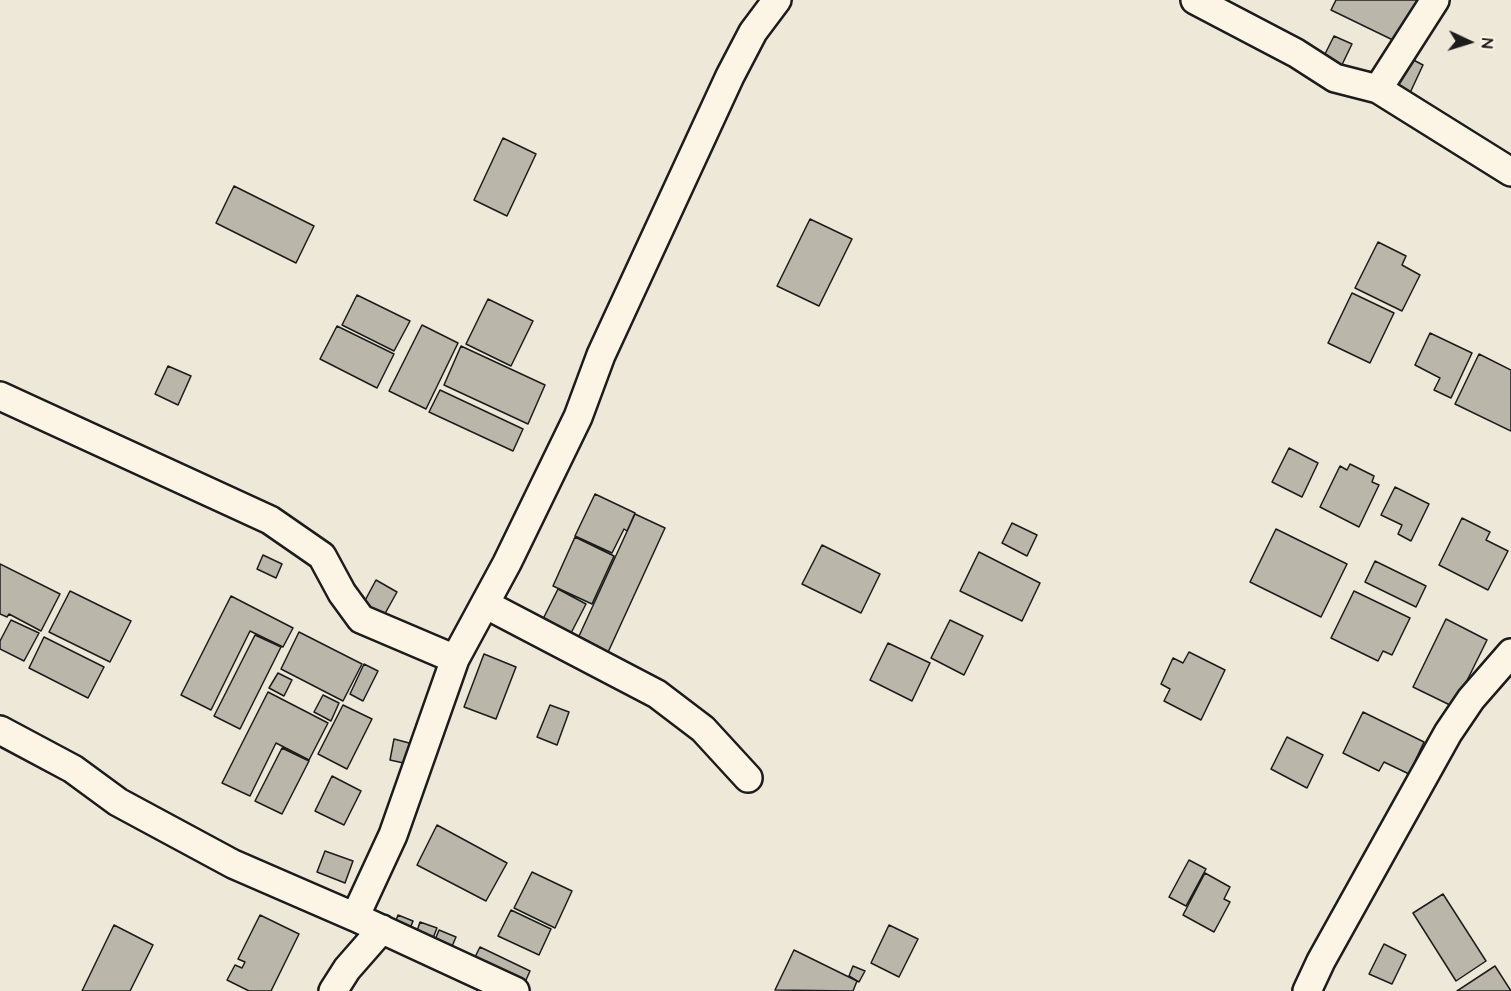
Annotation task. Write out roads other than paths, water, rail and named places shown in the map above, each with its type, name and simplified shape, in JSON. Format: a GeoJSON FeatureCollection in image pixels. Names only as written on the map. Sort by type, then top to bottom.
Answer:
{"type":"FeatureCollection","features":[{"type":"Feature","properties":{"kind":"street"},"geometry":{"type":"LineString","coordinates":[[355,917],[393,836],[455,659],[507,563],[578,417],[601,355],[730,76],[753,32],[777,0]]}},
{"type":"Feature","properties":{"kind":"street"},"geometry":{"type":"LineString","coordinates":[[1195,0],[1296,53],[1335,78],[1378,89],[1511,172]]}},
{"type":"Feature","properties":{"kind":"street"},"geometry":{"type":"LineString","coordinates":[[1378,89],[1435,0]]}},
{"type":"Feature","properties":{"kind":"street"},"geometry":{"type":"LineString","coordinates":[[0,396],[270,520],[322,556],[342,593],[361,619],[455,659]]}},
{"type":"Feature","properties":{"kind":"street"},"geometry":{"type":"LineString","coordinates":[[485,603],[657,694],[703,729],[748,778]]}},
{"type":"Feature","properties":{"kind":"street"},"geometry":{"type":"LineString","coordinates":[[1307,991],[1321,961],[1448,733],[1471,699],[1511,653]]}},
{"type":"Feature","properties":{"kind":"street"},"geometry":{"type":"LineString","coordinates":[[0,730],[73,769],[118,802],[233,864],[382,929],[515,991]]}},
{"type":"Feature","properties":{"kind":"street"},"geometry":{"type":"LineString","coordinates":[[333,991],[347,969],[382,929]]}}]}
